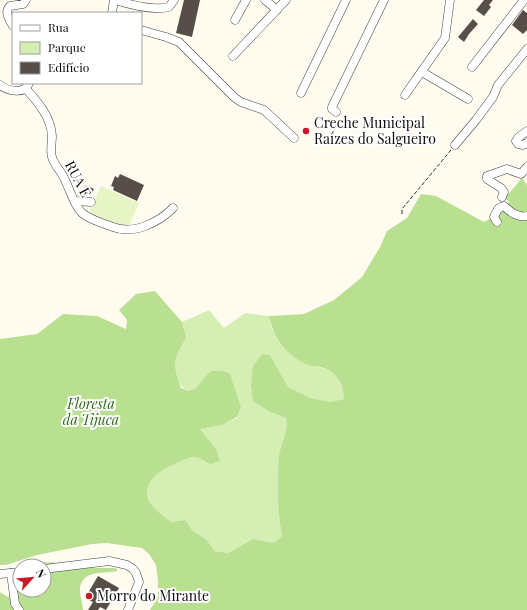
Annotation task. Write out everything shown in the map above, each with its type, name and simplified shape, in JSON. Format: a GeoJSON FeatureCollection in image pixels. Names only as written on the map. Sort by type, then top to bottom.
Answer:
{"type":"FeatureCollection","features":[{"type":"Feature","properties":{"kind":"street"},"geometry":{"type":"LineString","coordinates":[[12,24],[7,13],[7,9],[10,6],[23,4],[26,0]]}},
{"type":"Feature","properties":{"kind":"street"},"geometry":{"type":"LineString","coordinates":[[112,12],[114,0],[126,4],[159,8],[171,3]]}},
{"type":"Feature","properties":{"kind":"street"},"geometry":{"type":"LineString","coordinates":[[235,20],[246,0]]}},
{"type":"Feature","properties":{"kind":"street"},"geometry":{"type":"LineString","coordinates":[[265,0],[277,10]]}},
{"type":"Feature","properties":{"kind":"street"},"geometry":{"type":"LineString","coordinates":[[233,56],[286,0]]}},
{"type":"Feature","properties":{"kind":"street"},"geometry":{"type":"LineString","coordinates":[[301,93],[346,0]]}},
{"type":"Feature","properties":{"kind":"street"},"geometry":{"type":"LineString","coordinates":[[336,112],[332,109],[332,107],[384,0]]}},
{"type":"Feature","properties":{"kind":"street"},"geometry":{"type":"LineString","coordinates":[[405,95],[446,38],[450,0]]}},
{"type":"Feature","properties":{"kind":"street"},"geometry":{"type":"LineString","coordinates":[[472,67],[524,0]]}},
{"type":"Feature","properties":{"kind":"street"},"geometry":{"type":"LineString","coordinates":[[142,30],[179,42],[235,98],[264,110],[294,138]]}},
{"type":"Feature","properties":{"kind":"street"},"geometry":{"type":"LineString","coordinates":[[455,145],[476,120],[493,97],[498,85],[527,49]]}},
{"type":"Feature","properties":{"kind":"street"},"geometry":{"type":"LineString","coordinates":[[422,72],[468,99]]}},
{"type":"Feature","properties":{"kind":"street"},"geometry":{"type":"LineString","coordinates":[[0,85],[10,90],[23,91],[27,86]]}},
{"type":"Feature","properties":{"kind":"street","name":"RUA E"},"geometry":{"type":"LineString","coordinates":[[27,86],[46,116],[52,135],[52,159],[82,212],[87,216],[124,230],[156,221],[173,208]]}},
{"type":"Feature","properties":{"kind":"street"},"geometry":{"type":"LineString","coordinates":[[527,131],[519,137],[516,142],[523,145],[527,143]]}},
{"type":"Feature","properties":{"kind":"street"},"geometry":{"type":"LineString","coordinates":[[502,197],[504,192],[501,188],[487,179],[487,176],[507,169],[521,174],[526,172]]}},
{"type":"Feature","properties":{"kind":"street"},"geometry":{"type":"LineString","coordinates":[[75,201],[91,202]]}},
{"type":"Feature","properties":{"kind":"street"},"geometry":{"type":"LineString","coordinates":[[497,222],[494,217],[497,210],[504,206],[518,216],[527,216]]}},
{"type":"Feature","properties":{"kind":"street"},"geometry":{"type":"LineString","coordinates":[[52,568],[109,561],[127,565],[136,573],[139,582],[128,610]]}},
{"type":"Feature","properties":{"kind":"street"},"geometry":{"type":"LineString","coordinates":[[0,574],[11,573],[15,604],[19,610]]}},
{"type":"Feature","properties":{"kind":"path"},"geometry":{"type":"LineString","coordinates":[[402,214],[402,209],[455,145]]}},
{"type":"Feature","properties":{"kind":"green space","name":"Floresta da Tijuca"},"geometry":{"type":"Polygon","coordinates":[[[522,178],[527,185],[527,610],[150,610],[158,597],[156,565],[149,554],[142,548],[107,543],[92,544],[28,558],[12,558],[12,563],[0,565],[0,339],[37,334],[63,314],[97,316],[126,329],[127,320],[119,310],[136,294],[155,291],[182,322],[186,337],[179,351],[175,367],[181,388],[188,391],[196,388],[211,371],[224,371],[230,374],[241,408],[237,417],[222,425],[200,429],[216,449],[220,461],[210,464],[200,458],[191,457],[167,467],[151,480],[147,491],[148,498],[158,512],[171,522],[185,520],[192,530],[206,539],[215,551],[228,553],[253,539],[274,543],[282,536],[278,505],[278,464],[287,423],[286,418],[270,412],[253,401],[251,385],[253,366],[262,354],[270,355],[288,387],[311,398],[330,402],[344,399],[340,381],[334,374],[324,368],[308,365],[287,351],[274,332],[269,316],[304,314],[334,300],[362,277],[380,247],[387,231],[407,218],[421,194],[436,196],[484,222],[489,219],[493,220],[509,202],[505,198],[522,178]]]}},
{"type":"Feature","properties":{"kind":"green space"},"geometry":{"type":"Polygon","coordinates":[[[101,186],[139,203],[127,230],[89,212],[101,186]]]}},
{"type":"Feature","properties":{"kind":"green space"},"geometry":{"type":"Polygon","coordinates":[[[209,310],[224,328],[245,313],[269,316],[272,329],[309,365],[326,369],[336,374],[344,391],[344,399],[330,402],[311,398],[288,387],[270,355],[270,412],[286,418],[287,423],[278,464],[278,505],[282,536],[274,543],[253,539],[228,553],[215,551],[206,539],[192,530],[185,520],[171,522],[158,512],[152,505],[148,498],[147,491],[151,480],[167,467],[193,457],[200,458],[210,464],[216,449],[200,429],[222,425],[237,418],[241,409],[203,379],[196,388],[188,391],[181,385],[178,379],[176,360],[186,337],[182,322],[209,310]]]}},
{"type":"Feature","properties":{"kind":"green space"},"geometry":{"type":"Polygon","coordinates":[[[52,562],[117,569],[117,571],[90,575],[85,578],[80,588],[83,610],[0,610],[0,592],[8,597],[12,595],[12,598],[52,598],[52,562]]]}},
{"type":"Feature","properties":{"kind":"building"},"geometry":{"type":"Polygon","coordinates":[[[184,0],[200,0],[192,37],[176,33],[184,0]]]}},
{"type":"Feature","properties":{"kind":"building"},"geometry":{"type":"Polygon","coordinates":[[[484,0],[493,0],[489,5],[491,7],[484,16],[476,10],[484,0]]]}},
{"type":"Feature","properties":{"kind":"building"},"geometry":{"type":"Polygon","coordinates":[[[523,10],[527,13],[527,30],[523,34],[512,25],[523,10]]]}},
{"type":"Feature","properties":{"kind":"building"},"geometry":{"type":"Polygon","coordinates":[[[473,19],[478,24],[464,42],[458,37],[473,19]]]}},
{"type":"Feature","properties":{"kind":"building"},"geometry":{"type":"Polygon","coordinates":[[[120,174],[144,185],[137,201],[113,190],[114,187],[111,186],[115,176],[118,178],[120,174]]]}},
{"type":"Feature","properties":{"kind":"building"},"geometry":{"type":"Polygon","coordinates":[[[86,185],[94,189],[90,196],[82,194],[86,185]]]}},
{"type":"Feature","properties":{"kind":"building"},"geometry":{"type":"Polygon","coordinates":[[[98,576],[119,588],[106,610],[100,607],[98,610],[88,610],[93,602],[85,598],[98,576]]]}},
{"type":"Feature","properties":{"kind":"place","name":"Creche Municipal Raízes do Salgueiro"},"geometry":{"type":"Point","coordinates":[306,131]}},
{"type":"Feature","properties":{"kind":"place","name":"Morro do Mirante"},"geometry":{"type":"Point","coordinates":[89,596]}}]}
